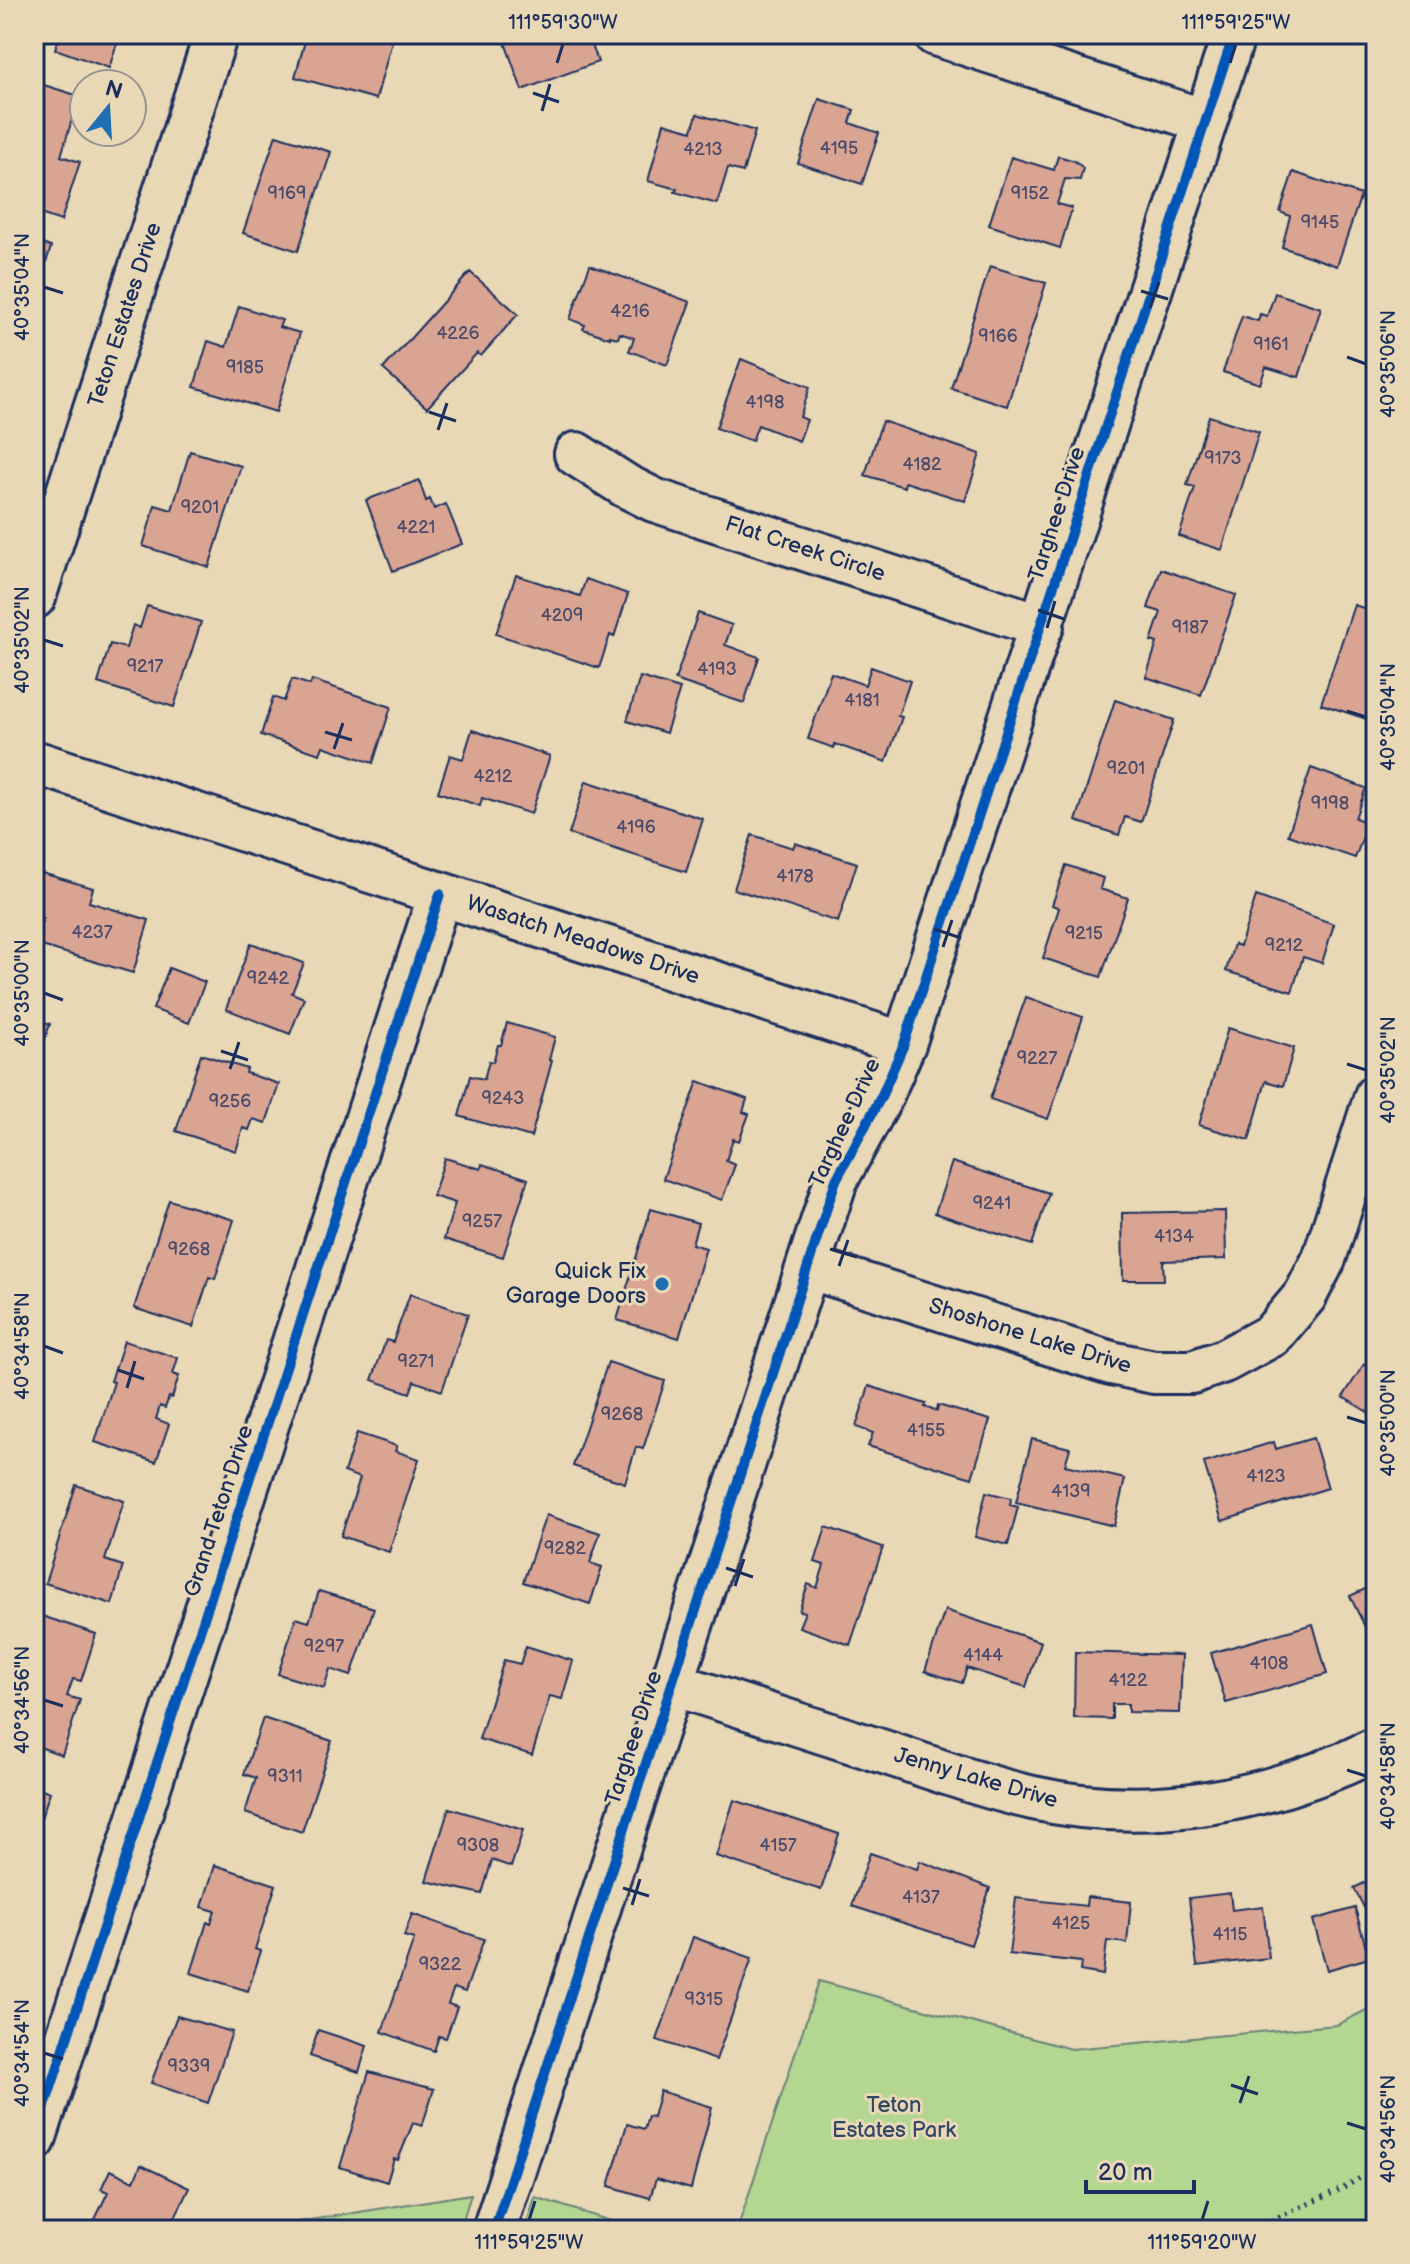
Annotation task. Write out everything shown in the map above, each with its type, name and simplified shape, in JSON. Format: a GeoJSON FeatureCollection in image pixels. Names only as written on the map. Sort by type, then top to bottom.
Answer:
{"type":"FeatureCollection","features":[{"type":"Feature","properties":{"kind":"street","name":"Teton Estates Drive"},"geometry":{"type":"LineString","coordinates":[[34,597],[216,34]]}},
{"type":"Feature","properties":{"kind":"street"},"geometry":{"type":"LineString","coordinates":[[935,34],[1205,121]]}},
{"type":"Feature","properties":{"kind":"street","name":"Targhee Drive"},"geometry":{"type":"LineString","coordinates":[[494,2230],[836,1180],[881,1097],[904,1044],[1234,34]]}},
{"type":"Feature","properties":{"kind":"street","name":"Flat Creek Circle"},"geometry":{"type":"LineString","coordinates":[[576,454],[654,500],[1042,626]]}},
{"type":"Feature","properties":{"kind":"street","name":"Wasatch Meadows Drive"},"geometry":{"type":"LineString","coordinates":[[34,762],[904,1044]]}},
{"type":"Feature","properties":{"kind":"street","name":"Grand Teton Drive"},"geometry":{"type":"LineString","coordinates":[[34,2140],[440,894]]}},
{"type":"Feature","properties":{"kind":"street","name":"Shoshone Lake Drive"},"geometry":{"type":"LineString","coordinates":[[808,1267],[1111,1363],[1154,1372],[1192,1372],[1224,1361],[1272,1335],[1305,1296],[1324,1259],[1376,1096]]}},
{"type":"Feature","properties":{"kind":"street","name":"Jenny Lake Drive"},"geometry":{"type":"LineString","coordinates":[[673,1684],[999,1789],[1073,1804],[1156,1809],[1247,1796],[1337,1768],[1376,1749]]}},
{"type":"Feature","properties":{"kind":"path"},"geometry":{"type":"LineString","coordinates":[[1249,2230],[1342,2189],[1376,2168]]}},
{"type":"Feature","properties":{"kind":"green space","name":"Teton Estates Park"},"geometry":{"type":"Polygon","coordinates":[[[819,1981],[1071,2049],[1337,2025],[1376,2005],[1376,2230],[737,2230],[819,1981]]]}},
{"type":"Feature","properties":{"kind":"green space"},"geometry":{"type":"Polygon","coordinates":[[[471,2194],[460,2230],[248,2230],[471,2194]]]}},
{"type":"Feature","properties":{"kind":"green space"},"geometry":{"type":"Polygon","coordinates":[[[535,2197],[639,2230],[525,2230],[535,2197]]]}},
{"type":"Feature","properties":{"kind":"building"},"geometry":{"type":"Polygon","coordinates":[[[60,34],[120,34],[109,68],[55,49],[60,34]]]}},
{"type":"Feature","properties":{"kind":"building"},"geometry":{"type":"Polygon","coordinates":[[[307,34],[326,38],[327,34],[394,34],[376,99],[295,77],[307,34]]]}},
{"type":"Feature","properties":{"kind":"building"},"geometry":{"type":"Polygon","coordinates":[[[502,34],[588,34],[598,62],[522,90],[502,34]]]}},
{"type":"Feature","properties":{"kind":"building"},"geometry":{"type":"Polygon","coordinates":[[[1349,34],[1376,34],[1376,35],[1358,47],[1349,34]]]}},
{"type":"Feature","properties":{"kind":"building"},"geometry":{"type":"Polygon","coordinates":[[[34,82],[68,93],[68,133],[61,156],[80,162],[61,221],[34,212],[34,82]]]}},
{"type":"Feature","properties":{"kind":"building"},"geometry":{"type":"Polygon","coordinates":[[[819,99],[854,110],[850,123],[879,133],[862,184],[798,163],[819,99]]]}},
{"type":"Feature","properties":{"kind":"building"},"geometry":{"type":"Polygon","coordinates":[[[697,114],[755,131],[743,172],[728,168],[717,204],[648,181],[664,123],[692,131],[697,114]]]}},
{"type":"Feature","properties":{"kind":"building"},"geometry":{"type":"Polygon","coordinates":[[[276,135],[331,152],[298,251],[243,233],[276,135]]]}},
{"type":"Feature","properties":{"kind":"building"},"geometry":{"type":"Polygon","coordinates":[[[1058,156],[1075,161],[1083,168],[1080,180],[1065,179],[1057,204],[1072,208],[1060,248],[989,225],[1011,157],[1054,170],[1058,156]]]}},
{"type":"Feature","properties":{"kind":"building"},"geometry":{"type":"Polygon","coordinates":[[[1293,172],[1361,195],[1337,266],[1282,247],[1290,216],[1280,212],[1293,172]]]}},
{"type":"Feature","properties":{"kind":"building"},"geometry":{"type":"Polygon","coordinates":[[[34,241],[51,247],[40,282],[34,280],[34,241]]]}},
{"type":"Feature","properties":{"kind":"building"},"geometry":{"type":"Polygon","coordinates":[[[590,265],[690,302],[667,365],[629,351],[634,338],[620,333],[618,338],[610,338],[583,329],[585,325],[570,319],[590,265]]]}},
{"type":"Feature","properties":{"kind":"building"},"geometry":{"type":"Polygon","coordinates":[[[990,266],[1046,283],[1007,406],[951,388],[990,266]]]}},
{"type":"Feature","properties":{"kind":"building"},"geometry":{"type":"Polygon","coordinates":[[[470,272],[518,314],[481,356],[477,353],[427,408],[383,369],[470,272]]]}},
{"type":"Feature","properties":{"kind":"building"},"geometry":{"type":"Polygon","coordinates":[[[1275,293],[1321,308],[1299,377],[1266,367],[1260,384],[1223,372],[1242,316],[1258,321],[1260,314],[1267,316],[1275,293]]]}},
{"type":"Feature","properties":{"kind":"building"},"geometry":{"type":"Polygon","coordinates":[[[239,306],[282,320],[279,327],[300,333],[276,412],[194,387],[208,341],[226,347],[239,306]]]}},
{"type":"Feature","properties":{"kind":"building"},"geometry":{"type":"Polygon","coordinates":[[[741,359],[810,387],[800,417],[807,420],[799,441],[758,425],[752,441],[716,428],[741,359]]]}},
{"type":"Feature","properties":{"kind":"building"},"geometry":{"type":"Polygon","coordinates":[[[1209,416],[1259,432],[1222,550],[1179,536],[1195,487],[1187,485],[1209,416]]]}},
{"type":"Feature","properties":{"kind":"building"},"geometry":{"type":"Polygon","coordinates":[[[882,421],[980,454],[965,501],[905,482],[904,487],[865,475],[882,421]]]}},
{"type":"Feature","properties":{"kind":"building"},"geometry":{"type":"Polygon","coordinates":[[[190,451],[241,466],[209,567],[143,546],[155,505],[172,510],[190,451]]]}},
{"type":"Feature","properties":{"kind":"building"},"geometry":{"type":"Polygon","coordinates":[[[419,480],[426,501],[430,499],[434,509],[446,504],[462,544],[393,571],[366,500],[419,480]]]}},
{"type":"Feature","properties":{"kind":"building"},"geometry":{"type":"Polygon","coordinates":[[[1161,569],[1236,595],[1201,695],[1146,677],[1157,643],[1151,641],[1161,612],[1148,608],[1161,569]]]}},
{"type":"Feature","properties":{"kind":"building"},"geometry":{"type":"Polygon","coordinates":[[[516,575],[580,596],[586,579],[628,594],[614,637],[610,635],[599,668],[496,634],[516,575]]]}},
{"type":"Feature","properties":{"kind":"building"},"geometry":{"type":"Polygon","coordinates":[[[1354,605],[1376,612],[1376,722],[1321,704],[1354,605]]]}},
{"type":"Feature","properties":{"kind":"building"},"geometry":{"type":"Polygon","coordinates":[[[147,606],[201,622],[174,707],[98,683],[110,644],[126,648],[133,625],[140,628],[147,606]]]}},
{"type":"Feature","properties":{"kind":"building"},"geometry":{"type":"Polygon","coordinates":[[[698,613],[732,625],[725,645],[759,657],[744,703],[675,680],[698,613]]]}},
{"type":"Feature","properties":{"kind":"building"},"geometry":{"type":"Polygon","coordinates":[[[871,667],[910,681],[898,716],[902,717],[886,762],[835,744],[834,748],[808,739],[831,673],[865,685],[871,667]]]}},
{"type":"Feature","properties":{"kind":"building"},"geometry":{"type":"Polygon","coordinates":[[[640,677],[680,689],[666,733],[627,721],[640,677]]]}},
{"type":"Feature","properties":{"kind":"building"},"geometry":{"type":"Polygon","coordinates":[[[292,679],[310,685],[312,680],[391,707],[373,763],[323,746],[320,754],[261,735],[273,697],[284,701],[292,679]]]}},
{"type":"Feature","properties":{"kind":"building"},"geometry":{"type":"Polygon","coordinates":[[[1115,700],[1174,720],[1141,822],[1125,817],[1119,835],[1076,821],[1115,700]]]}},
{"type":"Feature","properties":{"kind":"building"},"geometry":{"type":"Polygon","coordinates":[[[472,730],[550,756],[531,814],[482,798],[480,806],[438,792],[450,755],[463,759],[472,730]]]}},
{"type":"Feature","properties":{"kind":"building"},"geometry":{"type":"Polygon","coordinates":[[[1311,768],[1366,788],[1355,818],[1368,823],[1355,858],[1288,835],[1311,768]]]}},
{"type":"Feature","properties":{"kind":"building"},"geometry":{"type":"Polygon","coordinates":[[[586,781],[703,819],[686,872],[569,834],[586,781]]]}},
{"type":"Feature","properties":{"kind":"building"},"geometry":{"type":"Polygon","coordinates":[[[752,835],[793,848],[795,843],[857,863],[838,922],[734,889],[752,835]]]}},
{"type":"Feature","properties":{"kind":"building"},"geometry":{"type":"Polygon","coordinates":[[[1066,865],[1103,878],[1100,889],[1128,898],[1101,977],[1043,958],[1059,908],[1052,905],[1066,865]]]}},
{"type":"Feature","properties":{"kind":"building"},"geometry":{"type":"Polygon","coordinates":[[[35,871],[93,888],[89,902],[149,920],[133,973],[35,944],[43,918],[34,916],[35,871]]]}},
{"type":"Feature","properties":{"kind":"building"},"geometry":{"type":"Polygon","coordinates":[[[1256,896],[1334,924],[1322,963],[1303,957],[1292,992],[1226,971],[1234,944],[1240,946],[1256,896]]]}},
{"type":"Feature","properties":{"kind":"building"},"geometry":{"type":"Polygon","coordinates":[[[251,943],[304,963],[292,993],[304,998],[290,1034],[226,1009],[251,943]]]}},
{"type":"Feature","properties":{"kind":"building"},"geometry":{"type":"Polygon","coordinates":[[[169,968],[205,982],[189,1023],[153,1009],[169,968]]]}},
{"type":"Feature","properties":{"kind":"building"},"geometry":{"type":"Polygon","coordinates":[[[1026,997],[1083,1017],[1048,1119],[990,1099],[1026,997]]]}},
{"type":"Feature","properties":{"kind":"building"},"geometry":{"type":"Polygon","coordinates":[[[34,1019],[50,1024],[34,1072],[34,1019]]]}},
{"type":"Feature","properties":{"kind":"building"},"geometry":{"type":"Polygon","coordinates":[[[507,1023],[555,1037],[549,1060],[552,1061],[531,1137],[459,1116],[470,1076],[484,1079],[489,1061],[493,1062],[498,1045],[501,1045],[507,1023]]]}},
{"type":"Feature","properties":{"kind":"building"},"geometry":{"type":"Polygon","coordinates":[[[1228,1028],[1294,1048],[1283,1086],[1266,1081],[1249,1140],[1199,1125],[1228,1028]]]}},
{"type":"Feature","properties":{"kind":"building"},"geometry":{"type":"Polygon","coordinates":[[[201,1054],[247,1069],[246,1073],[279,1084],[266,1123],[253,1119],[249,1130],[243,1128],[236,1151],[176,1131],[201,1054]]]}},
{"type":"Feature","properties":{"kind":"building"},"geometry":{"type":"Polygon","coordinates":[[[698,1081],[747,1099],[743,1112],[749,1114],[739,1141],[733,1139],[726,1161],[735,1165],[722,1200],[663,1179],[698,1081]]]}},
{"type":"Feature","properties":{"kind":"building"},"geometry":{"type":"Polygon","coordinates":[[[445,1158],[481,1169],[482,1164],[528,1179],[503,1257],[444,1239],[455,1203],[433,1196],[445,1158]]]}},
{"type":"Feature","properties":{"kind":"building"},"geometry":{"type":"Polygon","coordinates":[[[952,1162],[1049,1193],[1032,1245],[935,1213],[952,1162]]]}},
{"type":"Feature","properties":{"kind":"building"},"geometry":{"type":"Polygon","coordinates":[[[169,1200],[234,1220],[215,1279],[209,1277],[193,1327],[134,1308],[169,1200]]]}},
{"type":"Feature","properties":{"kind":"building","name":"Quick Fix Garage Doors"},"geometry":{"type":"Polygon","coordinates":[[[651,1209],[698,1223],[692,1244],[706,1248],[679,1338],[617,1320],[651,1209]]]}},
{"type":"Feature","properties":{"kind":"building"},"geometry":{"type":"Polygon","coordinates":[[[1225,1211],[1226,1259],[1163,1261],[1164,1280],[1123,1280],[1122,1213],[1225,1211]]]}},
{"type":"Feature","properties":{"kind":"building"},"geometry":{"type":"Polygon","coordinates":[[[410,1294],[468,1314],[442,1391],[414,1381],[410,1393],[372,1380],[386,1340],[393,1342],[410,1294]]]}},
{"type":"Feature","properties":{"kind":"building"},"geometry":{"type":"Polygon","coordinates":[[[124,1341],[178,1358],[173,1374],[179,1376],[172,1398],[169,1397],[165,1408],[160,1406],[156,1419],[169,1424],[156,1462],[95,1442],[124,1341]]]}},
{"type":"Feature","properties":{"kind":"building"},"geometry":{"type":"Polygon","coordinates":[[[608,1362],[665,1381],[643,1449],[636,1447],[625,1483],[573,1466],[608,1362]]]}},
{"type":"Feature","properties":{"kind":"building"},"geometry":{"type":"Polygon","coordinates":[[[1364,1364],[1376,1371],[1376,1417],[1343,1397],[1364,1364]]]}},
{"type":"Feature","properties":{"kind":"building"},"geometry":{"type":"Polygon","coordinates":[[[869,1386],[926,1404],[925,1407],[937,1411],[938,1405],[990,1420],[972,1478],[868,1446],[873,1433],[856,1427],[869,1386]]]}},
{"type":"Feature","properties":{"kind":"building"},"geometry":{"type":"Polygon","coordinates":[[[357,1433],[397,1446],[395,1451],[419,1459],[389,1552],[341,1536],[360,1478],[344,1472],[357,1433]]]}},
{"type":"Feature","properties":{"kind":"building"},"geometry":{"type":"Polygon","coordinates":[[[1313,1438],[1328,1488],[1222,1521],[1204,1463],[1274,1442],[1276,1449],[1313,1438]]]}},
{"type":"Feature","properties":{"kind":"building"},"geometry":{"type":"Polygon","coordinates":[[[1032,1439],[1070,1448],[1065,1465],[1125,1479],[1114,1526],[1016,1502],[1032,1439]]]}},
{"type":"Feature","properties":{"kind":"building"},"geometry":{"type":"Polygon","coordinates":[[[76,1485],[124,1501],[105,1560],[123,1566],[112,1604],[45,1583],[76,1485]]]}},
{"type":"Feature","properties":{"kind":"building"},"geometry":{"type":"Polygon","coordinates":[[[986,1492],[1011,1498],[1010,1505],[1018,1507],[1008,1545],[975,1537],[986,1492]]]}},
{"type":"Feature","properties":{"kind":"building"},"geometry":{"type":"Polygon","coordinates":[[[546,1515],[600,1533],[590,1563],[602,1567],[590,1604],[523,1582],[546,1515]]]}},
{"type":"Feature","properties":{"kind":"building"},"geometry":{"type":"Polygon","coordinates":[[[826,1527],[883,1547],[850,1645],[799,1627],[805,1612],[799,1611],[808,1584],[817,1588],[824,1565],[815,1562],[826,1527]]]}},
{"type":"Feature","properties":{"kind":"building"},"geometry":{"type":"Polygon","coordinates":[[[1376,1584],[1376,1650],[1350,1596],[1376,1584]]]}},
{"type":"Feature","properties":{"kind":"building"},"geometry":{"type":"Polygon","coordinates":[[[319,1591],[374,1608],[351,1676],[330,1669],[324,1688],[278,1674],[296,1618],[309,1622],[319,1591]]]}},
{"type":"Feature","properties":{"kind":"building"},"geometry":{"type":"Polygon","coordinates":[[[945,1610],[1041,1642],[1026,1687],[967,1668],[962,1683],[925,1671],[945,1610]]]}},
{"type":"Feature","properties":{"kind":"building"},"geometry":{"type":"Polygon","coordinates":[[[39,1615],[96,1634],[81,1681],[73,1679],[67,1696],[80,1700],[62,1755],[34,1745],[34,1630],[39,1615]]]}},
{"type":"Feature","properties":{"kind":"building"},"geometry":{"type":"Polygon","coordinates":[[[1313,1624],[1327,1674],[1226,1703],[1211,1653],[1313,1624]]]}},
{"type":"Feature","properties":{"kind":"building"},"geometry":{"type":"Polygon","coordinates":[[[526,1646],[573,1661],[562,1699],[550,1696],[532,1755],[479,1739],[504,1660],[520,1664],[526,1646]]]}},
{"type":"Feature","properties":{"kind":"building"},"geometry":{"type":"Polygon","coordinates":[[[1075,1652],[1182,1655],[1180,1713],[1128,1712],[1128,1704],[1112,1704],[1112,1719],[1074,1718],[1075,1652]]]}},
{"type":"Feature","properties":{"kind":"building"},"geometry":{"type":"Polygon","coordinates":[[[263,1718],[332,1741],[302,1832],[245,1813],[256,1778],[244,1774],[263,1718]]]}},
{"type":"Feature","properties":{"kind":"building"},"geometry":{"type":"Polygon","coordinates":[[[34,1786],[50,1792],[36,1832],[34,1831],[34,1786]]]}},
{"type":"Feature","properties":{"kind":"building"},"geometry":{"type":"Polygon","coordinates":[[[734,1800],[839,1834],[821,1890],[716,1856],[734,1800]]]}},
{"type":"Feature","properties":{"kind":"building"},"geometry":{"type":"Polygon","coordinates":[[[449,1808],[523,1830],[511,1867],[492,1860],[482,1894],[426,1881],[449,1808]]]}},
{"type":"Feature","properties":{"kind":"building"},"geometry":{"type":"Polygon","coordinates":[[[870,1853],[917,1869],[920,1861],[990,1888],[971,1945],[852,1906],[870,1853]]]}},
{"type":"Feature","properties":{"kind":"building"},"geometry":{"type":"Polygon","coordinates":[[[215,1865],[276,1885],[255,1949],[261,1951],[248,1991],[191,1973],[207,1922],[211,1924],[215,1911],[202,1907],[215,1865]]]}},
{"type":"Feature","properties":{"kind":"building"},"geometry":{"type":"Polygon","coordinates":[[[1376,1877],[1376,1913],[1369,1917],[1354,1888],[1376,1877]]]}},
{"type":"Feature","properties":{"kind":"building"},"geometry":{"type":"Polygon","coordinates":[[[1230,1893],[1232,1910],[1263,1906],[1269,1958],[1197,1966],[1189,1898],[1230,1893]]]}},
{"type":"Feature","properties":{"kind":"building"},"geometry":{"type":"Polygon","coordinates":[[[1087,1897],[1131,1902],[1127,1943],[1107,1941],[1103,1975],[1080,1971],[1081,1962],[1009,1954],[1016,1898],[1086,1906],[1087,1897]]]}},
{"type":"Feature","properties":{"kind":"building"},"geometry":{"type":"Polygon","coordinates":[[[1355,1908],[1369,1958],[1327,1970],[1313,1920],[1355,1908]]]}},
{"type":"Feature","properties":{"kind":"building"},"geometry":{"type":"Polygon","coordinates":[[[412,1914],[484,1939],[465,1992],[454,1988],[448,2004],[457,2007],[446,2038],[439,2036],[434,2051],[382,2032],[414,1939],[404,1936],[412,1914]]]}},
{"type":"Feature","properties":{"kind":"building"},"geometry":{"type":"Polygon","coordinates":[[[693,1937],[752,1958],[716,2060],[657,2040],[693,1937]]]}},
{"type":"Feature","properties":{"kind":"building"},"geometry":{"type":"Polygon","coordinates":[[[177,2016],[232,2032],[208,2103],[151,2083],[177,2016]]]}},
{"type":"Feature","properties":{"kind":"building"},"geometry":{"type":"Polygon","coordinates":[[[318,2030],[367,2046],[359,2072],[310,2056],[318,2030]]]}},
{"type":"Feature","properties":{"kind":"building"},"geometry":{"type":"Polygon","coordinates":[[[369,2072],[434,2089],[422,2126],[413,2123],[398,2160],[394,2159],[387,2182],[340,2167],[369,2072]]]}},
{"type":"Feature","properties":{"kind":"building"},"geometry":{"type":"Polygon","coordinates":[[[660,2091],[712,2107],[691,2189],[656,2179],[650,2198],[609,2186],[627,2124],[644,2129],[648,2116],[653,2117],[660,2091]]]}},
{"type":"Feature","properties":{"kind":"building"},"geometry":{"type":"Polygon","coordinates":[[[141,2165],[189,2188],[169,2230],[90,2230],[108,2192],[101,2189],[110,2170],[134,2181],[141,2165]]]}},
{"type":"Feature","properties":{"kind":"cycle path"},"geometry":{"type":"LineString","coordinates":[[494,2230],[836,1180],[881,1097],[904,1044],[1234,34]]}},
{"type":"Feature","properties":{"kind":"cycle path"},"geometry":{"type":"LineString","coordinates":[[34,2140],[440,894]]}},
{"type":"Feature","properties":{"kind":"place","name":"Quick Fix Garage Doors"},"geometry":{"type":"Point","coordinates":[662,1284]}}]}
